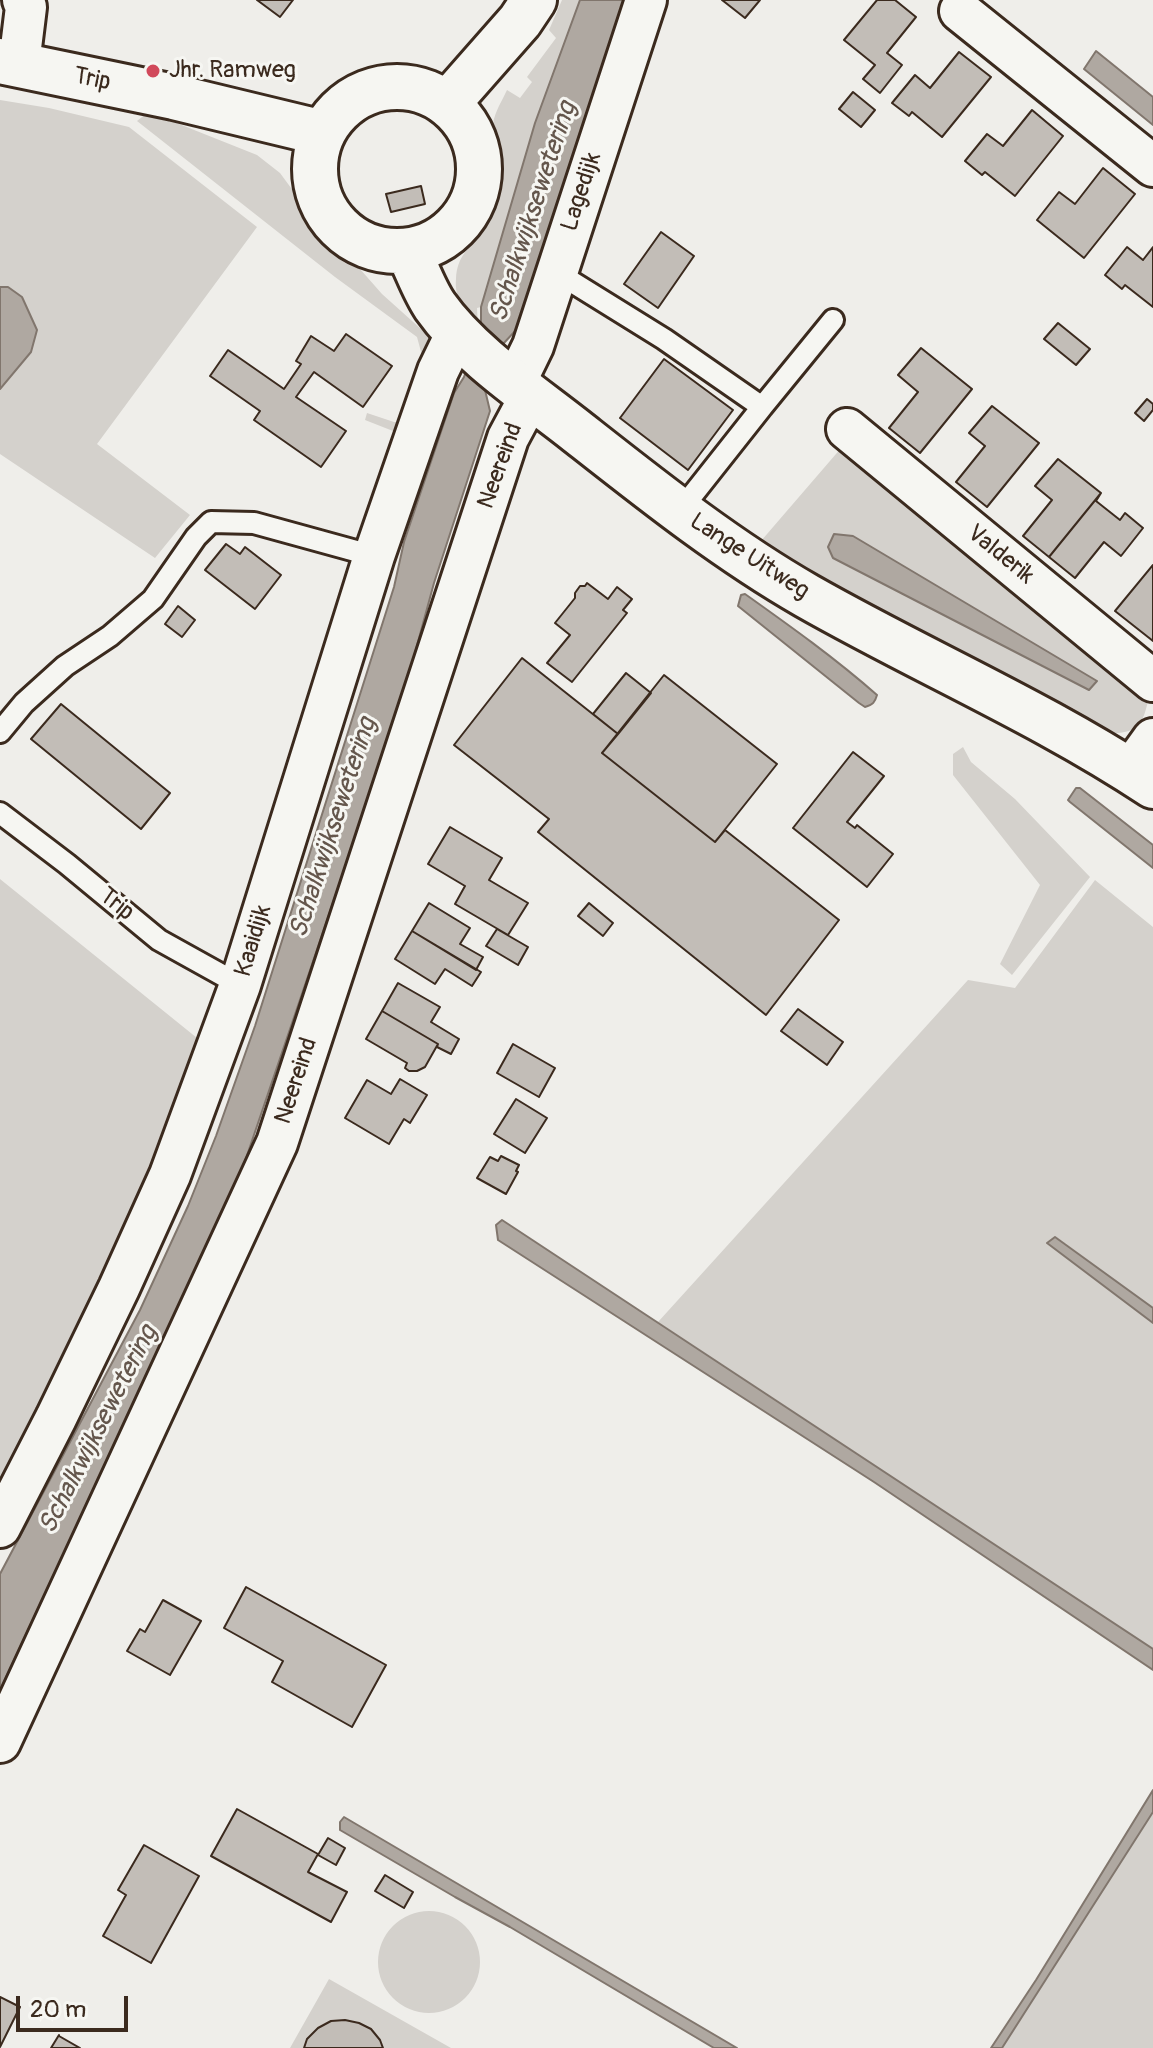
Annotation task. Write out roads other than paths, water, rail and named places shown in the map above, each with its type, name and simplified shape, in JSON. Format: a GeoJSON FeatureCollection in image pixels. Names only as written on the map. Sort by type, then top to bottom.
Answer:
{"type":"FeatureCollection","features":[{"type":"Feature","properties":{"kind":"street"},"geometry":{"type":"LineString","coordinates":[[10,63],[26,7],[23,0]]}},
{"type":"Feature","properties":{"kind":"street"},"geometry":{"type":"LineString","coordinates":[[447,104],[520,21],[534,0]]}},
{"type":"Feature","properties":{"kind":"street","name":"Lagedijk"},"geometry":{"type":"LineString","coordinates":[[494,365],[533,346],[646,0]]}},
{"type":"Feature","properties":{"kind":"street"},"geometry":{"type":"LineString","coordinates":[[960,11],[1153,166]]}},
{"type":"Feature","properties":{"kind":"street","name":"Trip"},"geometry":{"type":"LineString","coordinates":[[10,63],[174,97],[323,133]]}},
{"type":"Feature","properties":{"kind":"street"},"geometry":{"type":"LineString","coordinates":[[388,87],[423,90],[447,104],[461,116],[475,141],[480,168],[476,197],[463,221],[441,240],[408,251],[368,247],[345,233],[326,211],[316,183],[316,154],[332,117],[354,98],[388,87]]}},
{"type":"Feature","properties":{"kind":"street","name":"Lange Uitweg"},"geometry":{"type":"LineString","coordinates":[[408,251],[433,303],[494,365],[679,512],[805,595],[993,692],[1145,765]]}},
{"type":"Feature","properties":{"kind":"street","name":"Kaaidijk"},"geometry":{"type":"LineString","coordinates":[[0,1527],[119,1288],[170,1175],[240,985],[374,556],[438,371],[494,365]]}},
{"type":"Feature","properties":{"kind":"street","name":"Neereind"},"geometry":{"type":"LineString","coordinates":[[0,1742],[277,1143],[508,438],[494,365]]}},
{"type":"Feature","properties":{"kind":"street","name":"Valderik"},"geometry":{"type":"LineString","coordinates":[[847,429],[1153,681]]}},
{"type":"Feature","properties":{"kind":"lane"},"geometry":{"type":"LineString","coordinates":[[556,272],[664,339],[762,407]]}},
{"type":"Feature","properties":{"kind":"lane"},"geometry":{"type":"LineString","coordinates":[[679,512],[833,320]]}},
{"type":"Feature","properties":{"kind":"lane"},"geometry":{"type":"LineString","coordinates":[[0,732],[24,703],[65,666],[110,636],[153,599],[196,537],[211,522],[254,523],[374,556]]}},
{"type":"Feature","properties":{"kind":"lane","name":"Trip"},"geometry":{"type":"LineString","coordinates":[[0,813],[159,940],[240,985]]}},
{"type":"Feature","properties":{"kind":"water","name":"Schalkwijksewetering"},"geometry":{"type":"Polygon","coordinates":[[[580,0],[624,0],[517,329],[503,344],[485,390],[490,411],[434,583],[403,697],[240,1176],[0,1690],[0,1574],[140,1310],[216,1136],[255,1026],[394,587],[404,542],[454,393],[464,377],[481,326],[481,307],[535,123],[580,0]]]}},
{"type":"Feature","properties":{"kind":"water"},"geometry":{"type":"Polygon","coordinates":[[[1096,51],[1153,97],[1153,125],[1084,69],[1096,51]]]}},
{"type":"Feature","properties":{"kind":"water"},"geometry":{"type":"Polygon","coordinates":[[[0,287],[8,287],[22,297],[37,330],[31,352],[0,389],[0,287]]]}},
{"type":"Feature","properties":{"kind":"water"},"geometry":{"type":"Polygon","coordinates":[[[834,534],[853,536],[1097,681],[1089,690],[833,558],[828,547],[834,534]]]}},
{"type":"Feature","properties":{"kind":"water"},"geometry":{"type":"Polygon","coordinates":[[[745,594],[861,681],[877,695],[873,703],[865,707],[859,703],[738,606],[741,595],[745,594]]]}},
{"type":"Feature","properties":{"kind":"water"},"geometry":{"type":"Polygon","coordinates":[[[1076,788],[1153,845],[1153,868],[1068,800],[1076,788]]]}},
{"type":"Feature","properties":{"kind":"water"},"geometry":{"type":"Polygon","coordinates":[[[502,1220],[1153,1649],[1153,1670],[874,1482],[498,1240],[496,1225],[502,1220]]]}},
{"type":"Feature","properties":{"kind":"water"},"geometry":{"type":"Polygon","coordinates":[[[1055,1237],[1153,1308],[1153,1323],[1047,1243],[1055,1237]]]}},
{"type":"Feature","properties":{"kind":"water"},"geometry":{"type":"Polygon","coordinates":[[[1153,1790],[1153,1812],[1002,2048],[991,2048],[1036,1980],[1153,1790]]]}},
{"type":"Feature","properties":{"kind":"water"},"geometry":{"type":"Polygon","coordinates":[[[344,1817],[737,2048],[714,2048],[340,1830],[344,1817]]]}},
{"type":"Feature","properties":{"kind":"place","name":"Jhr. Ramweg"},"geometry":{"type":"Point","coordinates":[153,71]}}]}
